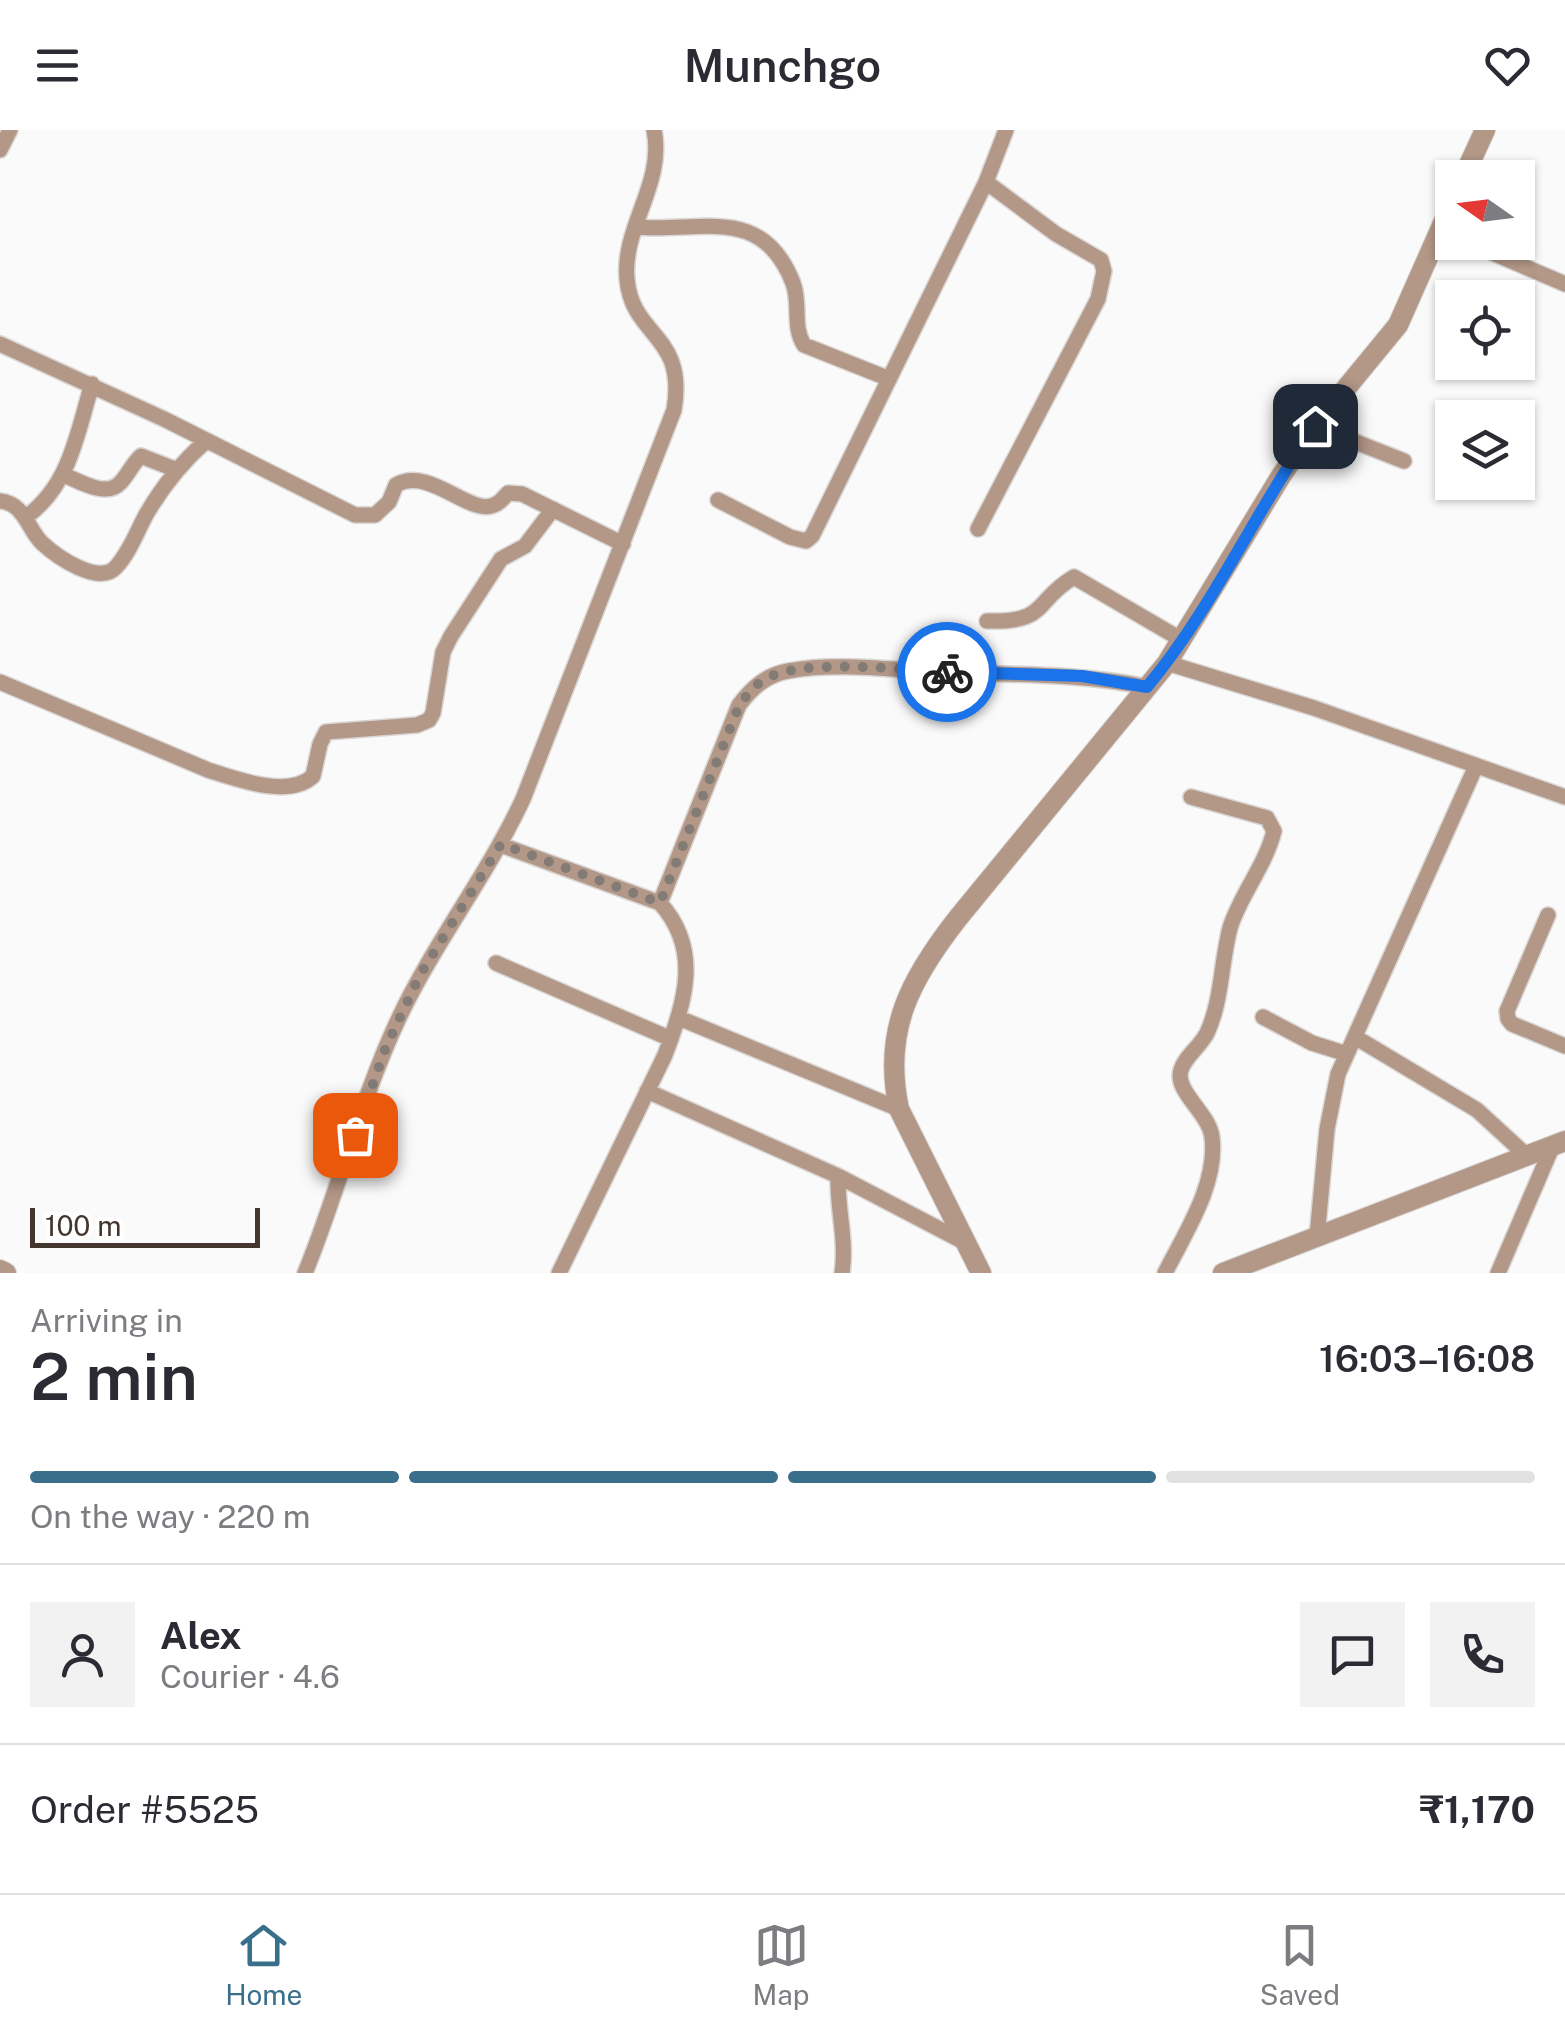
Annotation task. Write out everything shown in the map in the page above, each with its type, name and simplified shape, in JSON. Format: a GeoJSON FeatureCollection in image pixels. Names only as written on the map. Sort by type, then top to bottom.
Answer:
{"type":"FeatureCollection","features":[{"type":"Feature","properties":{"kind":"street"},"geometry":{"type":"LineString","coordinates":[[0,150],[10,130]]}},
{"type":"Feature","properties":{"kind":"street"},"geometry":{"type":"LineString","coordinates":[[304,1273],[396,1022],[420,975],[501,844],[523,799],[674,410],[678,385],[674,361],[636,311],[628,293],[626,274],[636,227],[655,172],[658,151],[654,130]]}},
{"type":"Feature","properties":{"kind":"street"},"geometry":{"type":"LineString","coordinates":[[718,500],[790,538],[806,542],[812,536],[986,182],[1006,130]]}},
{"type":"Feature","properties":{"kind":"street"},"geometry":{"type":"LineString","coordinates":[[1471,160],[1485,130]]}},
{"type":"Feature","properties":{"kind":"street"},"geometry":{"type":"LineString","coordinates":[[978,529],[1098,299],[1104,271],[1101,260],[1092,253],[1056,234],[986,182]]}},
{"type":"Feature","properties":{"kind":"street"},"geometry":{"type":"LineString","coordinates":[[636,227],[680,229],[718,224],[742,229],[764,242],[782,261],[795,286],[797,334],[804,345],[887,378]]}},
{"type":"Feature","properties":{"kind":"street"},"geometry":{"type":"LineString","coordinates":[[981,1273],[899,1109],[893,1080],[894,1046],[911,987],[927,958],[1167,663],[1280,476],[1315,426],[1398,325],[1435,256]]}},
{"type":"Feature","properties":{"kind":"street"},"geometry":{"type":"LineString","coordinates":[[1510,260],[1565,284]]}},
{"type":"Feature","properties":{"kind":"street"},"geometry":{"type":"LineString","coordinates":[[0,344],[92,384],[355,515],[375,515],[389,502],[396,485],[411,480],[484,506],[497,504],[508,493],[515,492],[623,544]]}},
{"type":"Feature","properties":{"kind":"street"},"geometry":{"type":"LineString","coordinates":[[26,516],[40,506],[64,475],[92,384]]}},
{"type":"Feature","properties":{"kind":"street"},"geometry":{"type":"LineString","coordinates":[[1315,426],[1404,461]]}},
{"type":"Feature","properties":{"kind":"street"},"geometry":{"type":"LineString","coordinates":[[0,501],[13,505],[26,516],[45,546],[85,570],[104,575],[118,566],[177,470],[206,441]]}},
{"type":"Feature","properties":{"kind":"street"},"geometry":{"type":"LineString","coordinates":[[64,475],[104,490],[122,482],[141,456],[177,470]]}},
{"type":"Feature","properties":{"kind":"street"},"geometry":{"type":"LineString","coordinates":[[0,682],[208,770],[240,780],[299,786],[313,776],[326,732],[417,726],[430,720],[443,652],[452,636],[502,559],[524,546],[553,509]]}},
{"type":"Feature","properties":{"kind":"street"},"geometry":{"type":"LineString","coordinates":[[987,621],[1027,618],[1074,577],[1182,640]]}},
{"type":"Feature","properties":{"kind":"street"},"geometry":{"type":"LineString","coordinates":[[1167,663],[1314,708],[1565,797]]}},
{"type":"Feature","properties":{"kind":"street"},"geometry":{"type":"LineString","coordinates":[[660,903],[739,706],[766,678],[787,671],[844,668],[1082,676],[1147,687]]}},
{"type":"Feature","properties":{"kind":"street"},"geometry":{"type":"LineString","coordinates":[[1316,1237],[1332,1096],[1347,1054],[1476,766]]}},
{"type":"Feature","properties":{"kind":"street"},"geometry":{"type":"LineString","coordinates":[[1165,1273],[1199,1205],[1212,1154],[1206,1116],[1183,1090],[1179,1080],[1181,1069],[1207,1033],[1230,930],[1261,868],[1274,831],[1267,818],[1192,798]]}},
{"type":"Feature","properties":{"kind":"street"},"geometry":{"type":"LineString","coordinates":[[501,844],[660,903],[674,919],[686,950],[686,983],[671,1038],[559,1273]]}},
{"type":"Feature","properties":{"kind":"street"},"geometry":{"type":"LineString","coordinates":[[1548,915],[1507,1011],[1508,1019],[1565,1046]]}},
{"type":"Feature","properties":{"kind":"street"},"geometry":{"type":"LineString","coordinates":[[496,963],[671,1038]]}},
{"type":"Feature","properties":{"kind":"street"},"geometry":{"type":"LineString","coordinates":[[1262,1017],[1312,1043],[1347,1054]]}},
{"type":"Feature","properties":{"kind":"street"},"geometry":{"type":"LineString","coordinates":[[678,1018],[899,1109]]}},
{"type":"Feature","properties":{"kind":"street"},"geometry":{"type":"LineString","coordinates":[[1355,1036],[1477,1110],[1526,1156]]}},
{"type":"Feature","properties":{"kind":"street"},"geometry":{"type":"LineString","coordinates":[[647,1091],[838,1176],[966,1243]]}},
{"type":"Feature","properties":{"kind":"street"},"geometry":{"type":"LineString","coordinates":[[1223,1273],[1247,1269],[1316,1237],[1559,1143]]}},
{"type":"Feature","properties":{"kind":"street"},"geometry":{"type":"LineString","coordinates":[[1498,1273],[1559,1143]]}},
{"type":"Feature","properties":{"kind":"street"},"geometry":{"type":"LineString","coordinates":[[838,1176],[837,1198],[844,1238],[842,1273]]}},
{"type":"Feature","properties":{"kind":"way so far"},"geometry":{"type":"LineString","coordinates":[[355,1135],[396,1022],[444,934],[501,844],[660,903],[716,759],[739,706],[751,690],[766,678],[787,671],[844,668],[947,672]]}},
{"type":"Feature","properties":{"kind":"route"},"geometry":{"type":"LineString","coordinates":[[947,672],[1082,676],[1147,687],[1193,623],[1280,476],[1315,426]]}}]}
